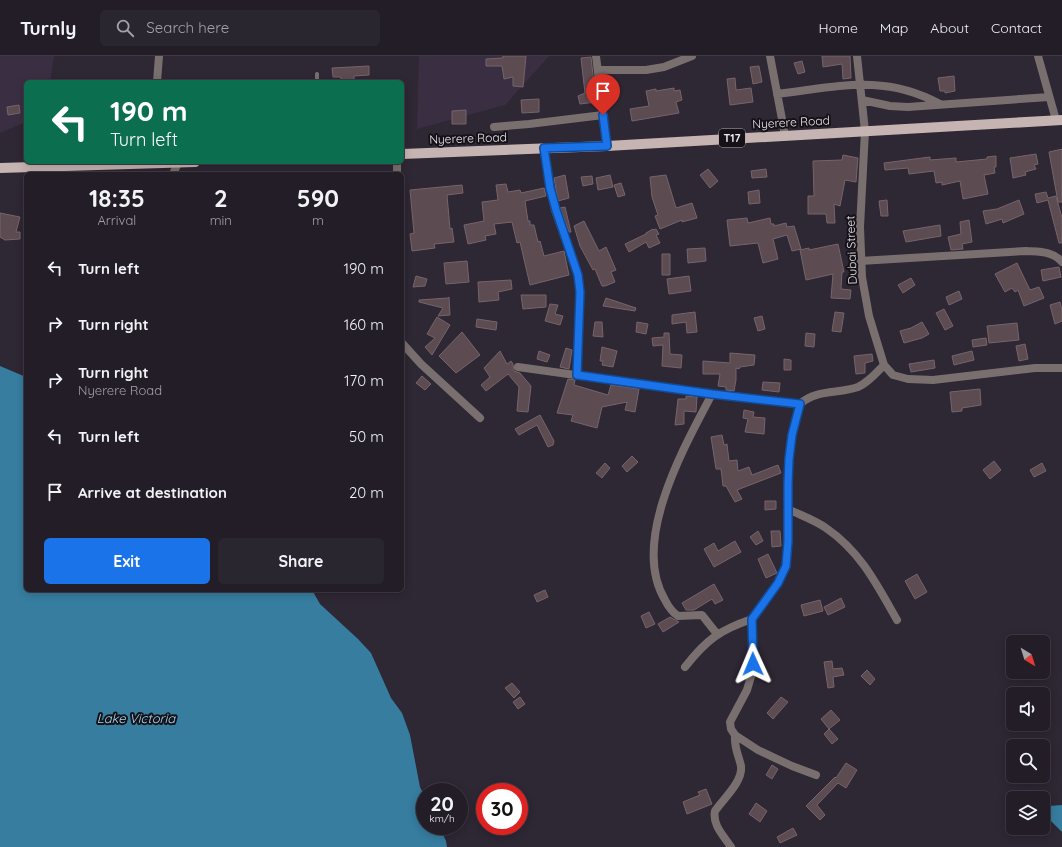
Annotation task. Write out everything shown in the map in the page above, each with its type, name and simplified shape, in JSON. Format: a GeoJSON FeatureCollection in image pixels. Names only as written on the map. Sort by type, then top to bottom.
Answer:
{"type":"FeatureCollection","features":[{"type":"Feature","properties":{"kind":"main road","name":"Nyerere Road"},"geometry":{"type":"LineString","coordinates":[[404,154],[607,146],[1059,120]]}},
{"type":"Feature","properties":{"kind":"main road"},"geometry":{"type":"LineString","coordinates":[[0,168],[119,164]]}},
{"type":"Feature","properties":{"kind":"street"},"geometry":{"type":"LineString","coordinates":[[157,80],[158,56]]}},
{"type":"Feature","properties":{"kind":"street"},"geometry":{"type":"LineString","coordinates":[[596,56],[607,146]]}},
{"type":"Feature","properties":{"kind":"street"},"geometry":{"type":"LineString","coordinates":[[598,70],[646,70],[664,67],[692,56]]}},
{"type":"Feature","properties":{"kind":"street"},"geometry":{"type":"LineString","coordinates":[[770,56],[785,135]]}},
{"type":"Feature","properties":{"kind":"street","name":"Dubai Street"},"geometry":{"type":"LineString","coordinates":[[857,56],[865,131],[860,227],[860,261],[869,316],[884,365]]}},
{"type":"Feature","properties":{"kind":"street"},"geometry":{"type":"LineString","coordinates":[[1038,56],[1049,97],[1059,120]]}},
{"type":"Feature","properties":{"kind":"street"},"geometry":{"type":"LineString","coordinates":[[777,94],[861,84],[892,86],[908,90],[940,104]]}},
{"type":"Feature","properties":{"kind":"street"},"geometry":{"type":"LineString","coordinates":[[862,100],[890,106],[908,107],[1049,97]]}},
{"type":"Feature","properties":{"kind":"street"},"geometry":{"type":"LineString","coordinates":[[494,127],[603,115]]}},
{"type":"Feature","properties":{"kind":"street"},"geometry":{"type":"LineString","coordinates":[[544,148],[550,188],[578,275],[580,292],[577,375]]}},
{"type":"Feature","properties":{"kind":"street"},"geometry":{"type":"LineString","coordinates":[[860,261],[1026,251],[1051,253],[1062,262]]}},
{"type":"Feature","properties":{"kind":"street"},"geometry":{"type":"LineString","coordinates":[[404,345],[480,418]]}},
{"type":"Feature","properties":{"kind":"street"},"geometry":{"type":"LineString","coordinates":[[686,667],[706,642],[717,634],[752,619],[778,583],[786,566],[788,541],[789,459],[792,435],[800,404],[811,396],[857,387],[865,383],[884,365],[893,375],[908,379],[933,380],[1035,368],[1062,368]]}},
{"type":"Feature","properties":{"kind":"street"},"geometry":{"type":"LineString","coordinates":[[518,367],[712,394],[800,404]]}},
{"type":"Feature","properties":{"kind":"street"},"geometry":{"type":"LineString","coordinates":[[712,394],[686,445],[662,504],[656,527],[654,568],[656,582],[660,592],[674,614],[678,616],[702,615],[717,634]]}},
{"type":"Feature","properties":{"kind":"street"},"geometry":{"type":"LineString","coordinates":[[788,509],[826,528],[850,548],[867,568],[897,620]]}},
{"type":"Feature","properties":{"kind":"street"},"geometry":{"type":"LineString","coordinates":[[752,619],[752,673],[747,690],[730,722],[731,729],[735,735],[773,758],[816,775]]}},
{"type":"Feature","properties":{"kind":"street"},"geometry":{"type":"LineString","coordinates":[[731,847],[713,818],[714,811],[741,774],[741,766],[735,750],[735,735]]}},
{"type":"Feature","properties":{"kind":"lane"},"geometry":{"type":"LineString","coordinates":[[317,74],[317,80]]}},
{"type":"Feature","properties":{"kind":"shaded area"},"geometry":{"type":"Polygon","coordinates":[[[0,56],[54,56],[50,80],[24,80],[24,123],[0,133],[0,56]]]}},
{"type":"Feature","properties":{"kind":"shaded area"},"geometry":{"type":"Polygon","coordinates":[[[419,56],[549,56],[505,105],[417,129],[419,56]]]}},
{"type":"Feature","properties":{"kind":"water","name":"Lake Victoria"},"geometry":{"type":"Polygon","coordinates":[[[0,366],[24,376],[24,592],[313,592],[320,604],[371,653],[391,698],[402,713],[410,735],[419,783],[416,783],[416,835],[443,835],[447,847],[0,847],[0,366]]]}},
{"type":"Feature","properties":{"kind":"water"},"geometry":{"type":"Polygon","coordinates":[[[1062,805],[1062,832],[1050,820],[1050,806],[1062,805]]]}},
{"type":"Feature","properties":{"kind":"building"},"geometry":{"type":"Polygon","coordinates":[[[503,56],[526,56],[523,87],[513,86],[513,77],[504,79],[502,66],[486,66],[486,59],[503,58],[503,56]]]}},
{"type":"Feature","properties":{"kind":"building"},"geometry":{"type":"Polygon","coordinates":[[[822,56],[850,56],[851,78],[843,79],[842,64],[823,67],[822,56]]]}},
{"type":"Feature","properties":{"kind":"building"},"geometry":{"type":"Polygon","coordinates":[[[591,57],[596,102],[580,104],[578,96],[585,93],[581,58],[591,57]]]}},
{"type":"Feature","properties":{"kind":"building"},"geometry":{"type":"Polygon","coordinates":[[[802,61],[805,72],[798,74],[794,63],[802,61]]]}},
{"type":"Feature","properties":{"kind":"building"},"geometry":{"type":"Polygon","coordinates":[[[369,66],[369,75],[354,76],[354,80],[341,80],[341,77],[333,77],[332,68],[369,66]]]}},
{"type":"Feature","properties":{"kind":"building"},"geometry":{"type":"Polygon","coordinates":[[[759,66],[762,82],[753,84],[750,67],[759,66]]]}},
{"type":"Feature","properties":{"kind":"building"},"geometry":{"type":"Polygon","coordinates":[[[954,76],[955,91],[945,93],[945,91],[940,91],[938,78],[954,76]]]}},
{"type":"Feature","properties":{"kind":"building"},"geometry":{"type":"Polygon","coordinates":[[[735,78],[736,90],[751,88],[753,102],[730,105],[727,79],[735,78]]]}},
{"type":"Feature","properties":{"kind":"building"},"geometry":{"type":"Polygon","coordinates":[[[674,88],[674,91],[680,90],[682,100],[676,102],[679,113],[632,121],[630,109],[649,106],[646,91],[674,88]]]}},
{"type":"Feature","properties":{"kind":"building"},"geometry":{"type":"Polygon","coordinates":[[[539,99],[539,112],[522,113],[521,100],[539,99]]]}},
{"type":"Feature","properties":{"kind":"building"},"geometry":{"type":"Polygon","coordinates":[[[19,105],[20,113],[8,115],[7,107],[19,105]]]}},
{"type":"Feature","properties":{"kind":"building"},"geometry":{"type":"Polygon","coordinates":[[[466,110],[466,124],[452,124],[452,111],[466,110]]]}},
{"type":"Feature","properties":{"kind":"building"},"geometry":{"type":"Polygon","coordinates":[[[1062,149],[1062,202],[1058,202],[1049,152],[1062,149]]]}},
{"type":"Feature","properties":{"kind":"building"},"geometry":{"type":"Polygon","coordinates":[[[1036,154],[1038,164],[1034,165],[1036,169],[1025,172],[1026,175],[1013,178],[1010,158],[1036,154]]]}},
{"type":"Feature","properties":{"kind":"building"},"geometry":{"type":"Polygon","coordinates":[[[843,155],[858,158],[856,182],[845,180],[840,206],[834,204],[835,223],[827,223],[826,214],[808,214],[808,196],[814,196],[813,161],[842,160],[843,155]]]}},
{"type":"Feature","properties":{"kind":"building"},"geometry":{"type":"Polygon","coordinates":[[[996,156],[996,167],[994,167],[995,173],[984,175],[988,194],[963,199],[960,181],[942,185],[942,182],[936,183],[934,171],[909,174],[908,168],[885,170],[884,163],[930,157],[930,160],[956,158],[956,162],[987,159],[987,157],[996,156]]]}},
{"type":"Feature","properties":{"kind":"building"},"geometry":{"type":"Polygon","coordinates":[[[708,169],[718,181],[710,188],[700,175],[708,169]]]}},
{"type":"Feature","properties":{"kind":"building"},"geometry":{"type":"Polygon","coordinates":[[[766,169],[767,177],[752,178],[751,171],[766,169]]]}},
{"type":"Feature","properties":{"kind":"building"},"geometry":{"type":"Polygon","coordinates":[[[565,175],[569,198],[558,201],[554,178],[565,175]]]}},
{"type":"Feature","properties":{"kind":"building"},"geometry":{"type":"Polygon","coordinates":[[[610,175],[613,187],[598,190],[596,178],[610,175]]]}},
{"type":"Feature","properties":{"kind":"building"},"geometry":{"type":"Polygon","coordinates":[[[666,175],[676,208],[692,203],[697,218],[682,222],[682,220],[660,229],[655,216],[658,215],[652,197],[650,177],[666,175]]]}},
{"type":"Feature","properties":{"kind":"building"},"geometry":{"type":"Polygon","coordinates":[[[592,176],[593,184],[583,186],[581,177],[592,176]]]}},
{"type":"Feature","properties":{"kind":"building"},"geometry":{"type":"Polygon","coordinates":[[[621,183],[625,195],[618,197],[614,185],[621,183]]]}},
{"type":"Feature","properties":{"kind":"building"},"geometry":{"type":"Polygon","coordinates":[[[506,184],[508,192],[520,190],[521,193],[544,188],[546,196],[525,201],[528,221],[530,221],[530,225],[534,225],[538,242],[540,241],[544,256],[564,251],[569,275],[530,285],[520,242],[517,243],[512,222],[494,224],[496,234],[485,236],[486,240],[468,244],[464,225],[484,221],[482,202],[498,200],[496,185],[506,184]]]}},
{"type":"Feature","properties":{"kind":"building"},"geometry":{"type":"Polygon","coordinates":[[[462,185],[463,193],[447,195],[450,229],[452,228],[454,242],[434,244],[435,248],[412,251],[410,234],[414,233],[410,190],[462,185]]]}},
{"type":"Feature","properties":{"kind":"building"},"geometry":{"type":"Polygon","coordinates":[[[759,190],[760,203],[749,204],[748,192],[759,190]]]}},
{"type":"Feature","properties":{"kind":"building"},"geometry":{"type":"Polygon","coordinates":[[[1046,192],[1048,198],[1056,196],[1062,218],[1062,243],[1059,243],[1048,200],[1037,203],[1035,194],[1046,192]]]}},
{"type":"Feature","properties":{"kind":"building"},"geometry":{"type":"Polygon","coordinates":[[[887,200],[888,216],[881,216],[879,201],[887,200]]]}},
{"type":"Feature","properties":{"kind":"building"},"geometry":{"type":"Polygon","coordinates":[[[1019,200],[1024,214],[1003,223],[1002,219],[986,224],[983,211],[997,209],[1019,200]]]}},
{"type":"Feature","properties":{"kind":"building"},"geometry":{"type":"Polygon","coordinates":[[[565,207],[571,232],[569,232],[560,208],[565,207]]]}},
{"type":"Feature","properties":{"kind":"building"},"geometry":{"type":"Polygon","coordinates":[[[0,213],[20,217],[16,232],[20,232],[20,239],[5,240],[0,237],[0,213]]]}},
{"type":"Feature","properties":{"kind":"building"},"geometry":{"type":"Polygon","coordinates":[[[747,218],[748,223],[770,218],[771,224],[774,224],[774,226],[786,223],[787,227],[794,226],[801,249],[792,251],[787,235],[773,239],[778,259],[763,263],[758,243],[730,246],[727,220],[747,218]]]}},
{"type":"Feature","properties":{"kind":"building"},"geometry":{"type":"Polygon","coordinates":[[[969,220],[972,242],[962,244],[963,249],[951,250],[948,237],[961,234],[960,222],[969,220]]]}},
{"type":"Feature","properties":{"kind":"building"},"geometry":{"type":"Polygon","coordinates":[[[584,221],[599,251],[606,247],[616,270],[611,272],[615,282],[602,286],[595,269],[593,270],[580,246],[574,226],[584,221]]]}},
{"type":"Feature","properties":{"kind":"building"},"geometry":{"type":"Polygon","coordinates":[[[940,225],[941,236],[906,242],[903,231],[940,225]]]}},
{"type":"Feature","properties":{"kind":"building"},"geometry":{"type":"Polygon","coordinates":[[[653,229],[656,229],[659,234],[656,235],[660,243],[649,248],[646,242],[629,252],[625,244],[653,229]]]}},
{"type":"Feature","properties":{"kind":"building"},"geometry":{"type":"Polygon","coordinates":[[[838,244],[844,272],[842,272],[841,289],[851,290],[850,299],[831,298],[833,274],[806,280],[800,250],[809,248],[809,250],[838,244]]]}},
{"type":"Feature","properties":{"kind":"building"},"geometry":{"type":"Polygon","coordinates":[[[705,248],[706,261],[688,263],[687,249],[705,248]]]}},
{"type":"Feature","properties":{"kind":"building"},"geometry":{"type":"Polygon","coordinates":[[[662,254],[670,254],[670,275],[662,275],[662,254]]]}},
{"type":"Feature","properties":{"kind":"building"},"geometry":{"type":"Polygon","coordinates":[[[467,261],[469,282],[446,284],[444,263],[467,261]]]}},
{"type":"Feature","properties":{"kind":"building"},"geometry":{"type":"Polygon","coordinates":[[[1017,263],[1030,290],[1039,287],[1044,298],[1024,306],[1018,290],[1015,292],[1012,288],[1005,292],[995,274],[1017,263]]]}},
{"type":"Feature","properties":{"kind":"building"},"geometry":{"type":"Polygon","coordinates":[[[1059,267],[1061,277],[1043,281],[1041,270],[1059,267]]]}},
{"type":"Feature","properties":{"kind":"building"},"geometry":{"type":"Polygon","coordinates":[[[416,276],[427,279],[425,286],[413,287],[416,276]]]}},
{"type":"Feature","properties":{"kind":"building"},"geometry":{"type":"Polygon","coordinates":[[[689,276],[691,291],[669,294],[667,279],[689,276]]]}},
{"type":"Feature","properties":{"kind":"building"},"geometry":{"type":"Polygon","coordinates":[[[911,278],[915,285],[903,293],[898,285],[911,278]]]}},
{"type":"Feature","properties":{"kind":"building"},"geometry":{"type":"Polygon","coordinates":[[[511,280],[512,289],[498,292],[499,300],[479,302],[478,282],[511,280]]]}},
{"type":"Feature","properties":{"kind":"building"},"geometry":{"type":"Polygon","coordinates":[[[959,291],[962,299],[949,305],[946,297],[959,291]]]}},
{"type":"Feature","properties":{"kind":"building"},"geometry":{"type":"Polygon","coordinates":[[[521,295],[546,295],[546,307],[523,309],[521,295]]]}},
{"type":"Feature","properties":{"kind":"building"},"geometry":{"type":"Polygon","coordinates":[[[449,297],[450,315],[438,316],[443,308],[419,302],[419,300],[449,297]]]}},
{"type":"Feature","properties":{"kind":"building"},"geometry":{"type":"Polygon","coordinates":[[[606,298],[636,308],[635,311],[603,306],[606,298]]]}},
{"type":"Feature","properties":{"kind":"building"},"geometry":{"type":"Polygon","coordinates":[[[1060,302],[1062,321],[1055,324],[1050,305],[1060,302]]]}},
{"type":"Feature","properties":{"kind":"building"},"geometry":{"type":"Polygon","coordinates":[[[550,304],[558,305],[555,314],[563,316],[560,325],[545,321],[550,304]]]}},
{"type":"Feature","properties":{"kind":"building"},"geometry":{"type":"Polygon","coordinates":[[[944,309],[953,326],[945,330],[936,313],[944,309]]]}},
{"type":"Feature","properties":{"kind":"building"},"geometry":{"type":"Polygon","coordinates":[[[695,312],[697,332],[687,333],[686,322],[672,324],[672,315],[695,312]]]}},
{"type":"Feature","properties":{"kind":"building"},"geometry":{"type":"Polygon","coordinates":[[[835,312],[844,313],[841,332],[832,331],[835,312]]]}},
{"type":"Feature","properties":{"kind":"building"},"geometry":{"type":"Polygon","coordinates":[[[762,316],[765,329],[758,331],[754,318],[762,316]]]}},
{"type":"Feature","properties":{"kind":"building"},"geometry":{"type":"Polygon","coordinates":[[[437,317],[450,325],[432,355],[425,347],[435,338],[427,334],[437,317]]]}},
{"type":"Feature","properties":{"kind":"building"},"geometry":{"type":"Polygon","coordinates":[[[477,319],[497,322],[496,330],[476,327],[477,319]]]}},
{"type":"Feature","properties":{"kind":"building"},"geometry":{"type":"Polygon","coordinates":[[[595,322],[602,322],[603,337],[593,336],[595,322]]]}},
{"type":"Feature","properties":{"kind":"building"},"geometry":{"type":"Polygon","coordinates":[[[637,322],[648,324],[646,334],[636,332],[637,322]]]}},
{"type":"Feature","properties":{"kind":"building"},"geometry":{"type":"Polygon","coordinates":[[[922,322],[929,334],[922,338],[904,343],[900,331],[911,328],[922,322]]]}},
{"type":"Feature","properties":{"kind":"building"},"geometry":{"type":"Polygon","coordinates":[[[1017,323],[1019,340],[989,343],[987,326],[1017,323]]]}},
{"type":"Feature","properties":{"kind":"building"},"geometry":{"type":"Polygon","coordinates":[[[462,332],[480,355],[456,373],[439,356],[462,332]]]}},
{"type":"Feature","properties":{"kind":"building"},"geometry":{"type":"Polygon","coordinates":[[[664,333],[669,333],[670,354],[682,355],[681,368],[662,366],[663,345],[653,346],[652,338],[664,337],[664,333]]]}},
{"type":"Feature","properties":{"kind":"building"},"geometry":{"type":"Polygon","coordinates":[[[806,333],[815,334],[814,347],[805,346],[806,333]]]}},
{"type":"Feature","properties":{"kind":"building"},"geometry":{"type":"Polygon","coordinates":[[[986,338],[987,345],[973,347],[972,340],[986,338]]]}},
{"type":"Feature","properties":{"kind":"building"},"geometry":{"type":"Polygon","coordinates":[[[1025,344],[1028,359],[1019,361],[1016,346],[1025,344]]]}},
{"type":"Feature","properties":{"kind":"building"},"geometry":{"type":"Polygon","coordinates":[[[602,347],[617,351],[613,367],[602,365],[603,361],[600,361],[602,347]]]}},
{"type":"Feature","properties":{"kind":"building"},"geometry":{"type":"Polygon","coordinates":[[[566,348],[572,350],[569,369],[560,367],[566,348]]]}},
{"type":"Feature","properties":{"kind":"building"},"geometry":{"type":"Polygon","coordinates":[[[500,351],[507,364],[511,361],[514,371],[520,373],[531,386],[528,412],[517,411],[519,387],[508,374],[486,391],[481,385],[490,377],[484,368],[500,351]]]}},
{"type":"Feature","properties":{"kind":"building"},"geometry":{"type":"Polygon","coordinates":[[[539,351],[550,355],[547,362],[537,359],[539,351]]]}},
{"type":"Feature","properties":{"kind":"building"},"geometry":{"type":"Polygon","coordinates":[[[972,351],[974,360],[954,365],[952,356],[972,351]]]}},
{"type":"Feature","properties":{"kind":"building"},"geometry":{"type":"Polygon","coordinates":[[[730,353],[755,355],[754,365],[740,367],[739,369],[736,368],[734,391],[726,390],[726,387],[718,386],[720,374],[703,374],[703,361],[730,363],[730,353]]]}},
{"type":"Feature","properties":{"kind":"building"},"geometry":{"type":"Polygon","coordinates":[[[872,354],[873,361],[865,363],[865,373],[856,374],[854,356],[872,354]]]}},
{"type":"Feature","properties":{"kind":"building"},"geometry":{"type":"Polygon","coordinates":[[[784,359],[791,360],[791,370],[784,370],[784,359]]]}},
{"type":"Feature","properties":{"kind":"building"},"geometry":{"type":"Polygon","coordinates":[[[934,360],[935,368],[911,372],[909,364],[934,360]]]}},
{"type":"Feature","properties":{"kind":"building"},"geometry":{"type":"Polygon","coordinates":[[[422,376],[431,384],[425,390],[416,383],[422,376]]]}},
{"type":"Feature","properties":{"kind":"building"},"geometry":{"type":"Polygon","coordinates":[[[568,379],[575,380],[574,385],[608,395],[611,385],[639,389],[635,412],[625,410],[627,402],[602,407],[597,428],[571,421],[573,415],[557,413],[568,379]]]}},
{"type":"Feature","properties":{"kind":"building"},"geometry":{"type":"Polygon","coordinates":[[[763,382],[780,383],[779,392],[762,390],[763,382]]]}},
{"type":"Feature","properties":{"kind":"building"},"geometry":{"type":"Polygon","coordinates":[[[980,389],[981,405],[962,408],[962,411],[952,412],[950,392],[980,389]]]}},
{"type":"Feature","properties":{"kind":"building"},"geometry":{"type":"Polygon","coordinates":[[[686,396],[697,397],[696,412],[684,411],[684,424],[675,425],[678,399],[686,399],[686,396]]]}},
{"type":"Feature","properties":{"kind":"building"},"geometry":{"type":"Polygon","coordinates":[[[744,410],[754,412],[753,417],[765,418],[764,434],[745,432],[748,419],[743,418],[744,410]]]}},
{"type":"Feature","properties":{"kind":"building"},"geometry":{"type":"Polygon","coordinates":[[[540,415],[554,441],[553,445],[548,447],[537,425],[519,435],[515,429],[540,415]]]}},
{"type":"Feature","properties":{"kind":"building"},"geometry":{"type":"Polygon","coordinates":[[[722,435],[724,445],[727,444],[729,461],[737,460],[738,471],[749,467],[752,475],[778,465],[781,473],[737,490],[742,499],[735,502],[726,486],[723,486],[721,469],[716,469],[711,437],[722,435]]]}},
{"type":"Feature","properties":{"kind":"building"},"geometry":{"type":"Polygon","coordinates":[[[632,456],[638,462],[627,472],[622,466],[632,456]]]}},
{"type":"Feature","properties":{"kind":"building"},"geometry":{"type":"Polygon","coordinates":[[[994,461],[1001,470],[990,479],[983,470],[994,461]]]}},
{"type":"Feature","properties":{"kind":"building"},"geometry":{"type":"Polygon","coordinates":[[[605,463],[610,468],[602,478],[596,473],[605,463]]]}},
{"type":"Feature","properties":{"kind":"building"},"geometry":{"type":"Polygon","coordinates":[[[1042,463],[1046,471],[1034,477],[1030,470],[1042,463]]]}},
{"type":"Feature","properties":{"kind":"building"},"geometry":{"type":"Polygon","coordinates":[[[765,501],[776,501],[776,509],[765,510],[765,501]]]}},
{"type":"Feature","properties":{"kind":"building"},"geometry":{"type":"Polygon","coordinates":[[[758,531],[763,541],[756,545],[750,537],[758,531]]]}},
{"type":"Feature","properties":{"kind":"building"},"geometry":{"type":"Polygon","coordinates":[[[771,531],[780,531],[781,546],[772,547],[771,531]]]}},
{"type":"Feature","properties":{"kind":"building"},"geometry":{"type":"Polygon","coordinates":[[[735,541],[741,552],[714,567],[704,549],[714,543],[718,551],[735,541]]]}},
{"type":"Feature","properties":{"kind":"building"},"geometry":{"type":"Polygon","coordinates":[[[768,554],[777,573],[766,578],[758,559],[768,554]]]}},
{"type":"Feature","properties":{"kind":"building"},"geometry":{"type":"Polygon","coordinates":[[[917,574],[927,592],[915,599],[905,581],[917,574]]]}},
{"type":"Feature","properties":{"kind":"building"},"geometry":{"type":"Polygon","coordinates":[[[714,584],[723,600],[715,604],[712,599],[694,610],[686,610],[682,603],[714,584]]]}},
{"type":"Feature","properties":{"kind":"building"},"geometry":{"type":"Polygon","coordinates":[[[545,590],[548,597],[537,602],[534,595],[545,590]]]}},
{"type":"Feature","properties":{"kind":"building"},"geometry":{"type":"Polygon","coordinates":[[[841,598],[845,607],[828,615],[824,607],[841,598]]]}},
{"type":"Feature","properties":{"kind":"building"},"geometry":{"type":"Polygon","coordinates":[[[820,600],[823,611],[804,616],[801,605],[820,600]]]}},
{"type":"Feature","properties":{"kind":"building"},"geometry":{"type":"Polygon","coordinates":[[[649,612],[655,624],[646,628],[641,616],[649,612]]]}},
{"type":"Feature","properties":{"kind":"building"},"geometry":{"type":"Polygon","coordinates":[[[670,617],[679,622],[663,632],[658,624],[670,617]]]}},
{"type":"Feature","properties":{"kind":"building"},"geometry":{"type":"Polygon","coordinates":[[[832,661],[833,669],[842,668],[844,675],[833,677],[834,687],[828,688],[824,662],[832,661]]]}},
{"type":"Feature","properties":{"kind":"building"},"geometry":{"type":"Polygon","coordinates":[[[867,670],[875,679],[870,685],[861,676],[867,670]]]}},
{"type":"Feature","properties":{"kind":"building"},"geometry":{"type":"Polygon","coordinates":[[[512,683],[520,692],[514,698],[505,688],[512,683]]]}},
{"type":"Feature","properties":{"kind":"building"},"geometry":{"type":"Polygon","coordinates":[[[520,697],[525,704],[518,709],[513,702],[520,697]]]}},
{"type":"Feature","properties":{"kind":"building"},"geometry":{"type":"Polygon","coordinates":[[[781,697],[788,702],[773,719],[767,713],[781,697]]]}},
{"type":"Feature","properties":{"kind":"building"},"geometry":{"type":"Polygon","coordinates":[[[831,710],[840,720],[829,729],[821,719],[831,710]]]}},
{"type":"Feature","properties":{"kind":"building"},"geometry":{"type":"Polygon","coordinates":[[[829,729],[838,739],[832,744],[824,734],[829,729]]]}},
{"type":"Feature","properties":{"kind":"building"},"geometry":{"type":"Polygon","coordinates":[[[846,763],[857,770],[846,788],[838,783],[817,805],[825,815],[820,820],[806,806],[835,777],[836,778],[846,763]]]}},
{"type":"Feature","properties":{"kind":"building"},"geometry":{"type":"Polygon","coordinates":[[[772,765],[778,769],[772,779],[766,775],[772,765]]]}},
{"type":"Feature","properties":{"kind":"building"},"geometry":{"type":"Polygon","coordinates":[[[706,789],[712,804],[687,814],[683,802],[700,795],[698,792],[706,789]]]}},
{"type":"Feature","properties":{"kind":"building"},"geometry":{"type":"Polygon","coordinates":[[[756,803],[767,811],[760,822],[749,814],[756,803]]]}},
{"type":"Feature","properties":{"kind":"building"},"geometry":{"type":"Polygon","coordinates":[[[793,828],[797,835],[780,843],[777,837],[793,828]]]}},
{"type":"Feature","properties":{"kind":"route"},"geometry":{"type":"LineString","coordinates":[[603,115],[607,146],[544,148],[550,188],[578,275],[580,292],[577,375],[712,394],[800,404],[792,435],[789,459],[788,541],[786,566],[778,583],[752,619],[753,664]]}}]}
